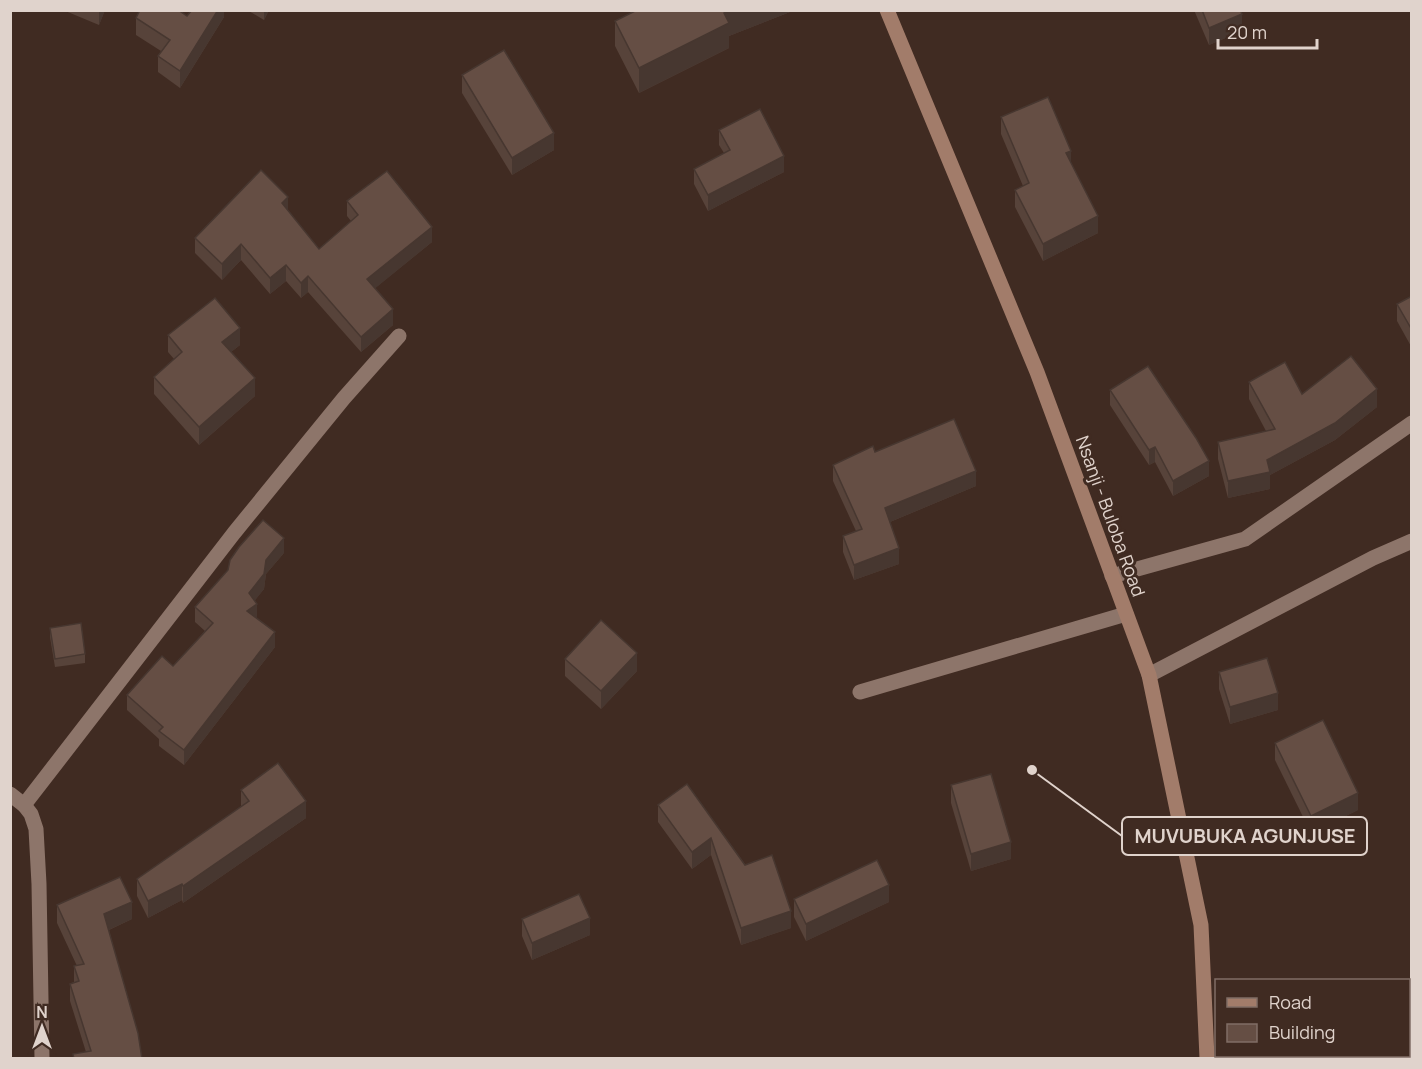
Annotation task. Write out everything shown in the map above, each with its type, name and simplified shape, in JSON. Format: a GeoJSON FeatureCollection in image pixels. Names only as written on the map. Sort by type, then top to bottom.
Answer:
{"type":"FeatureCollection","features":[{"type":"Feature","properties":{"kind":"main road","name":"Nsanji - Buloba Road"},"geometry":{"type":"LineString","coordinates":[[887,10],[1037,372],[1149,675],[1201,925],[1207,1059]]}},
{"type":"Feature","properties":{"kind":"street"},"geometry":{"type":"LineString","coordinates":[[24,805],[234,533],[344,398],[399,336]]}},
{"type":"Feature","properties":{"kind":"street"},"geometry":{"type":"LineString","coordinates":[[1112,576],[1245,539],[1412,423]]}},
{"type":"Feature","properties":{"kind":"street"},"geometry":{"type":"LineString","coordinates":[[1149,675],[1373,558],[1412,541]]}},
{"type":"Feature","properties":{"kind":"street"},"geometry":{"type":"LineString","coordinates":[[860,692],[1126,614]]}},
{"type":"Feature","properties":{"kind":"street"},"geometry":{"type":"LineString","coordinates":[[10,794],[31,814],[36,829],[42,1059]]}},
{"type":"Feature","properties":{"kind":"building"},"geometry":{"type":"Polygon","coordinates":[[[140,10],[178,10],[187,16],[192,10],[218,10],[180,71],[158,56],[170,40],[136,18],[140,10]]]}},
{"type":"Feature","properties":{"kind":"building"},"geometry":{"type":"Polygon","coordinates":[[[637,10],[730,10],[724,13],[729,23],[639,68],[615,21],[637,10]]]}},
{"type":"Feature","properties":{"kind":"building"},"geometry":{"type":"Polygon","coordinates":[[[1202,10],[1240,10],[1242,14],[1209,28],[1202,10]]]}},
{"type":"Feature","properties":{"kind":"building"},"geometry":{"type":"Polygon","coordinates":[[[504,50],[554,133],[512,158],[462,75],[504,50]]]}},
{"type":"Feature","properties":{"kind":"building"},"geometry":{"type":"Polygon","coordinates":[[[1048,97],[1071,151],[1066,153],[1098,216],[1043,244],[1015,190],[1029,183],[1001,117],[1048,97]]]}},
{"type":"Feature","properties":{"kind":"building"},"geometry":{"type":"Polygon","coordinates":[[[760,109],[784,156],[708,195],[694,169],[730,150],[719,130],[760,109]]]}},
{"type":"Feature","properties":{"kind":"building"},"geometry":{"type":"Polygon","coordinates":[[[261,170],[288,197],[282,203],[319,249],[358,215],[347,201],[387,171],[432,227],[367,279],[393,309],[361,337],[308,276],[301,283],[286,265],[270,278],[241,244],[222,264],[195,238],[261,170]]]}},
{"type":"Feature","properties":{"kind":"building"},"geometry":{"type":"Polygon","coordinates":[[[1412,296],[1412,330],[1397,304],[1412,296]]]}},
{"type":"Feature","properties":{"kind":"building"},"geometry":{"type":"Polygon","coordinates":[[[215,298],[240,328],[222,342],[255,378],[199,427],[154,377],[182,352],[168,335],[215,298]]]}},
{"type":"Feature","properties":{"kind":"building"},"geometry":{"type":"Polygon","coordinates":[[[1351,356],[1377,389],[1335,423],[1267,460],[1270,472],[1228,481],[1218,442],[1275,429],[1249,382],[1285,362],[1302,394],[1351,356]]]}},
{"type":"Feature","properties":{"kind":"building"},"geometry":{"type":"Polygon","coordinates":[[[1148,366],[1209,461],[1173,481],[1155,447],[1149,450],[1110,390],[1148,366]]]}},
{"type":"Feature","properties":{"kind":"building"},"geometry":{"type":"Polygon","coordinates":[[[954,419],[976,471],[885,508],[899,548],[854,565],[843,536],[862,529],[833,465],[873,446],[875,452],[954,419]]]}},
{"type":"Feature","properties":{"kind":"building"},"geometry":{"type":"Polygon","coordinates":[[[263,520],[284,538],[266,560],[264,574],[249,593],[257,604],[247,611],[275,632],[184,750],[159,731],[163,727],[127,695],[162,656],[173,666],[213,623],[195,607],[228,570],[230,560],[239,547],[263,520]]]}},
{"type":"Feature","properties":{"kind":"building"},"geometry":{"type":"Polygon","coordinates":[[[601,620],[637,653],[601,691],[565,659],[601,620]]]}},
{"type":"Feature","properties":{"kind":"building"},"geometry":{"type":"Polygon","coordinates":[[[81,623],[85,654],[55,659],[50,628],[81,623]]]}},
{"type":"Feature","properties":{"kind":"building"},"geometry":{"type":"Polygon","coordinates":[[[1267,658],[1278,693],[1230,707],[1219,672],[1267,658]]]}},
{"type":"Feature","properties":{"kind":"building"},"geometry":{"type":"Polygon","coordinates":[[[1323,720],[1358,793],[1311,816],[1275,743],[1323,720]]]}},
{"type":"Feature","properties":{"kind":"building"},"geometry":{"type":"Polygon","coordinates":[[[278,763],[306,801],[183,886],[182,884],[148,901],[137,879],[249,801],[241,790],[278,763]]]}},
{"type":"Feature","properties":{"kind":"building"},"geometry":{"type":"Polygon","coordinates":[[[991,774],[1011,842],[971,854],[951,785],[991,774]]]}},
{"type":"Feature","properties":{"kind":"building"},"geometry":{"type":"Polygon","coordinates":[[[687,784],[745,865],[772,855],[791,911],[741,928],[711,838],[692,852],[658,805],[687,784]]]}},
{"type":"Feature","properties":{"kind":"building"},"geometry":{"type":"Polygon","coordinates":[[[877,860],[889,885],[806,924],[794,899],[877,860]]]}},
{"type":"Feature","properties":{"kind":"building"},"geometry":{"type":"Polygon","coordinates":[[[120,877],[132,902],[104,914],[138,1033],[142,1059],[74,1059],[73,1054],[91,1051],[70,984],[79,981],[74,966],[84,964],[57,905],[120,877]]]}},
{"type":"Feature","properties":{"kind":"building"},"geometry":{"type":"Polygon","coordinates":[[[579,894],[590,918],[532,943],[522,919],[579,894]]]}},
{"type":"Feature","properties":{"kind":"place","name":"MUVUBUKA AGUNJUSE"},"geometry":{"type":"Point","coordinates":[1032,770]}}]}
